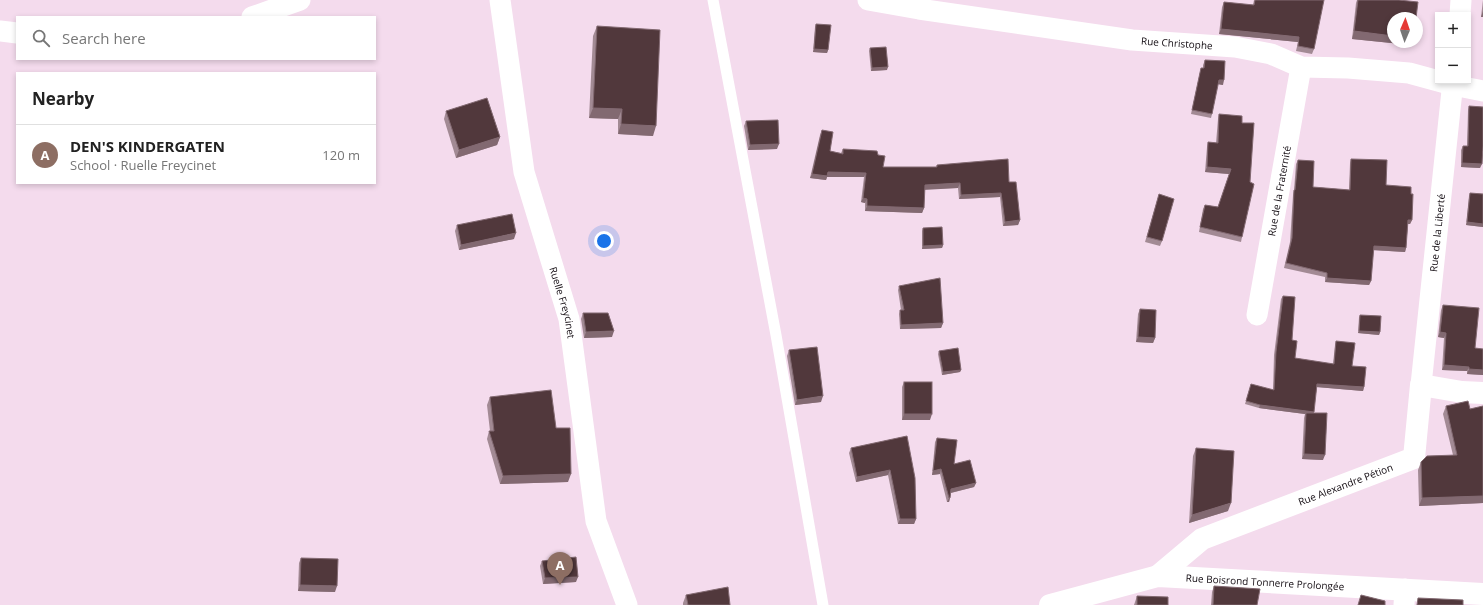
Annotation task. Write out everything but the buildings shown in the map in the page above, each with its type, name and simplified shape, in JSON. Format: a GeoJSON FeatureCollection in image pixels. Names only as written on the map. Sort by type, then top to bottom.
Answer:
{"type":"FeatureCollection","features":[{"type":"Feature","properties":{"kind":"street"},"geometry":{"type":"LineString","coordinates":[[255,16],[300,0]]}},
{"type":"Feature","properties":{"kind":"street","name":"Ruelle Freycinet"},"geometry":{"type":"LineString","coordinates":[[500,0],[524,172],[569,319],[596,521],[627,605]]}},
{"type":"Feature","properties":{"kind":"street","name":"Rue Christophe"},"geometry":{"type":"LineString","coordinates":[[868,0],[919,9],[1132,40],[1235,47],[1272,54],[1301,67],[1348,68],[1409,73],[1435,79]]}},
{"type":"Feature","properties":{"kind":"street"},"geometry":{"type":"LineString","coordinates":[[1460,12],[1462,0]]}},
{"type":"Feature","properties":{"kind":"street"},"geometry":{"type":"LineString","coordinates":[[0,31],[16,33]]}},
{"type":"Feature","properties":{"kind":"street","name":"Rue de la Fraternité"},"geometry":{"type":"LineString","coordinates":[[1257,315],[1301,67]]}},
{"type":"Feature","properties":{"kind":"street","name":"Rue de la Liberté"},"geometry":{"type":"LineString","coordinates":[[1421,384],[1453,84]]}},
{"type":"Feature","properties":{"kind":"street","name":"Rue Christophe"},"geometry":{"type":"LineString","coordinates":[[1457,84],[1483,91]]}},
{"type":"Feature","properties":{"kind":"street"},"geometry":{"type":"LineString","coordinates":[[1421,384],[1462,392],[1483,392]]}},
{"type":"Feature","properties":{"kind":"street","name":"Rue Alexandre Pétion"},"geometry":{"type":"LineString","coordinates":[[1158,576],[1202,540],[1414,458],[1421,384]]}},
{"type":"Feature","properties":{"kind":"street","name":"Rue Boisrond Tonnerre Prolongée"},"geometry":{"type":"LineString","coordinates":[[1050,605],[1158,576],[1405,597],[1483,594]]}},
{"type":"Feature","properties":{"kind":"lane"},"geometry":{"type":"LineString","coordinates":[[713,0],[776,335],[823,605]]}},
{"type":"Feature","properties":{"kind":"place","name":"DEN'S KINDERGATEN"},"geometry":{"type":"Point","coordinates":[560,585]}}]}
